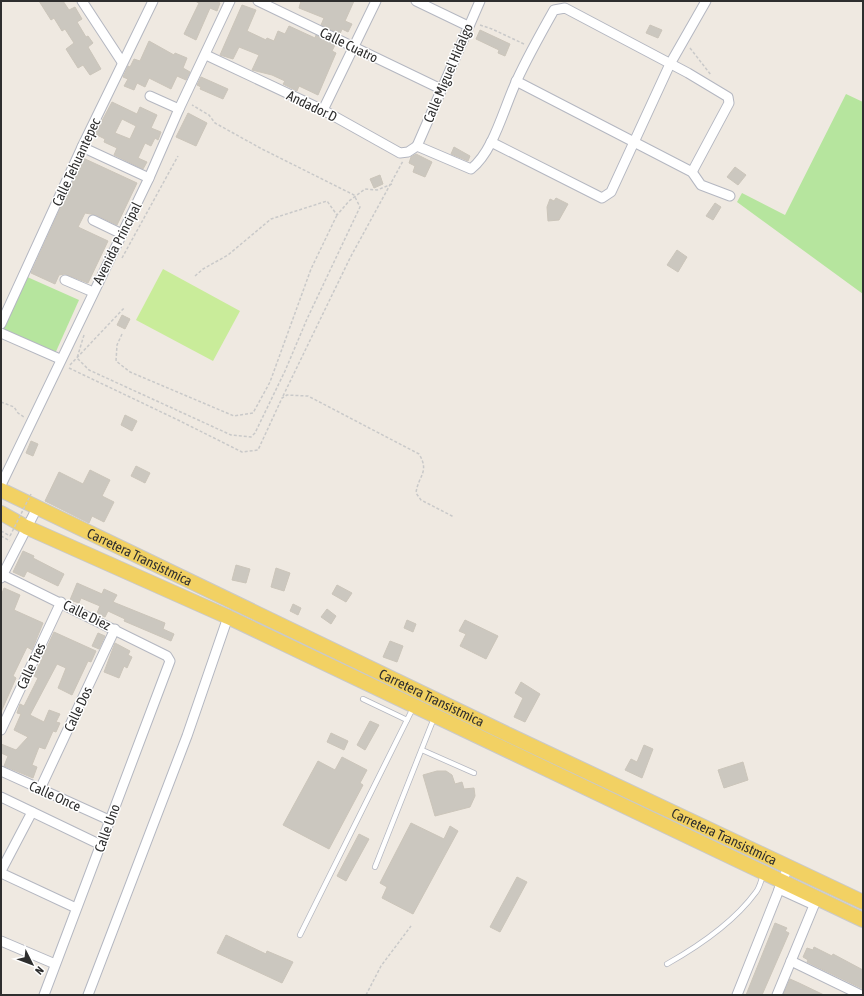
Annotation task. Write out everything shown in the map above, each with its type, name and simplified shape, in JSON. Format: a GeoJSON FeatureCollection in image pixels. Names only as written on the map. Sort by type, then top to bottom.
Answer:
{"type":"FeatureCollection","features":[{"type":"Feature","properties":{"kind":"main road","name":"Carretera Transistmica"},"geometry":{"type":"LineString","coordinates":[[1,490],[119,548],[863,902]]}},
{"type":"Feature","properties":{"kind":"main road","name":"Carretera Transistmica"},"geometry":{"type":"LineString","coordinates":[[1,513],[26,527],[228,617],[764,873],[780,885],[863,920]]}},
{"type":"Feature","properties":{"kind":"main road"},"geometry":{"type":"LineString","coordinates":[[1,521],[15,528],[26,527],[47,521],[107,546],[119,548]]}},
{"type":"Feature","properties":{"kind":"main road"},"geometry":{"type":"LineString","coordinates":[[780,885],[810,884],[851,904],[863,906]]}},
{"type":"Feature","properties":{"kind":"street"},"geometry":{"type":"LineString","coordinates":[[82,1],[122,62]]}},
{"type":"Feature","properties":{"kind":"street","name":"Calle Tehuantepec"},"geometry":{"type":"LineString","coordinates":[[1,324],[82,147],[152,1]]}},
{"type":"Feature","properties":{"kind":"street","name":"Avenida Principal"},"geometry":{"type":"LineString","coordinates":[[1,485],[92,292],[149,178],[181,105],[206,55],[230,1]]}},
{"type":"Feature","properties":{"kind":"street","name":"Calle Cuatro"},"geometry":{"type":"LineString","coordinates":[[258,1],[441,89]]}},
{"type":"Feature","properties":{"kind":"street"},"geometry":{"type":"LineString","coordinates":[[323,110],[376,1]]}},
{"type":"Feature","properties":{"kind":"street"},"geometry":{"type":"LineString","coordinates":[[416,1],[468,26]]}},
{"type":"Feature","properties":{"kind":"street","name":"Calle Miguel Hidalgo"},"geometry":{"type":"LineString","coordinates":[[416,146],[480,1]]}},
{"type":"Feature","properties":{"kind":"street"},"geometry":{"type":"LineString","coordinates":[[491,142],[602,198],[610,192],[634,144],[670,64],[706,1]]}},
{"type":"Feature","properties":{"kind":"street"},"geometry":{"type":"LineString","coordinates":[[408,152],[416,146],[471,169],[478,164],[491,142],[516,81],[554,10],[565,8],[728,97],[729,103],[692,172]]}},
{"type":"Feature","properties":{"kind":"street","name":"Andador D"},"geometry":{"type":"LineString","coordinates":[[206,55],[323,110],[400,152],[408,152]]}},
{"type":"Feature","properties":{"kind":"street"},"geometry":{"type":"LineString","coordinates":[[516,81],[634,144],[692,172],[701,185],[730,196]]}},
{"type":"Feature","properties":{"kind":"street"},"geometry":{"type":"LineString","coordinates":[[150,96],[181,105]]}},
{"type":"Feature","properties":{"kind":"street"},"geometry":{"type":"LineString","coordinates":[[82,147],[149,178]]}},
{"type":"Feature","properties":{"kind":"street"},"geometry":{"type":"LineString","coordinates":[[93,220],[122,234]]}},
{"type":"Feature","properties":{"kind":"street"},"geometry":{"type":"LineString","coordinates":[[65,280],[92,292]]}},
{"type":"Feature","properties":{"kind":"street"},"geometry":{"type":"LineString","coordinates":[[1,333],[60,359]]}},
{"type":"Feature","properties":{"kind":"street"},"geometry":{"type":"LineString","coordinates":[[2,576],[37,508]]}},
{"type":"Feature","properties":{"kind":"street","name":"Calle Diez"},"geometry":{"type":"LineString","coordinates":[[2,576],[61,602],[115,629],[167,656],[170,661]]}},
{"type":"Feature","properties":{"kind":"street","name":"Calle Tres"},"geometry":{"type":"LineString","coordinates":[[1,730],[61,602]]}},
{"type":"Feature","properties":{"kind":"street"},"geometry":{"type":"LineString","coordinates":[[88,995],[187,736],[228,617]]}},
{"type":"Feature","properties":{"kind":"street","name":"Calle Dos"},"geometry":{"type":"LineString","coordinates":[[40,789],[115,629]]}},
{"type":"Feature","properties":{"kind":"street","name":"Calle Uno"},"geometry":{"type":"LineString","coordinates":[[44,995],[170,661]]}},
{"type":"Feature","properties":{"kind":"street","name":"Calle Once"},"geometry":{"type":"LineString","coordinates":[[1,771],[109,820]]}},
{"type":"Feature","properties":{"kind":"street","name":"Calle Once"},"geometry":{"type":"LineString","coordinates":[[1,797],[100,845]]}},
{"type":"Feature","properties":{"kind":"street"},"geometry":{"type":"LineString","coordinates":[[32,812],[1,872],[76,908]]}},
{"type":"Feature","properties":{"kind":"street"},"geometry":{"type":"LineString","coordinates":[[737,995],[788,867]]}},
{"type":"Feature","properties":{"kind":"street"},"geometry":{"type":"LineString","coordinates":[[777,995],[815,901]]}},
{"type":"Feature","properties":{"kind":"street"},"geometry":{"type":"LineString","coordinates":[[1,940],[55,964]]}},
{"type":"Feature","properties":{"kind":"street"},"geometry":{"type":"LineString","coordinates":[[791,961],[861,995]]}},
{"type":"Feature","properties":{"kind":"lane"},"geometry":{"type":"LineString","coordinates":[[363,699],[407,720]]}},
{"type":"Feature","properties":{"kind":"lane"},"geometry":{"type":"LineString","coordinates":[[300,935],[414,706]]}},
{"type":"Feature","properties":{"kind":"lane"},"geometry":{"type":"LineString","coordinates":[[375,867],[435,717]]}},
{"type":"Feature","properties":{"kind":"lane"},"geometry":{"type":"LineString","coordinates":[[422,750],[474,773]]}},
{"type":"Feature","properties":{"kind":"lane"},"geometry":{"type":"LineString","coordinates":[[667,964],[713,934],[733,917],[757,891],[764,873]]}},
{"type":"Feature","properties":{"kind":"path"},"geometry":{"type":"LineString","coordinates":[[468,26],[478,24],[492,28],[533,48]]}},
{"type":"Feature","properties":{"kind":"path"},"geometry":{"type":"LineString","coordinates":[[684,38],[714,80]]}},
{"type":"Feature","properties":{"kind":"path"},"geometry":{"type":"LineString","coordinates":[[77,358],[89,370],[199,422],[231,435],[251,437],[270,403],[360,207],[355,197],[338,186],[262,149],[215,123],[209,115],[181,105]]}},
{"type":"Feature","properties":{"kind":"path"},"geometry":{"type":"LineString","coordinates":[[125,307],[67,367],[242,452],[258,450],[350,258],[392,184],[408,152]]}},
{"type":"Feature","properties":{"kind":"path"},"geometry":{"type":"LineString","coordinates":[[122,258],[178,156]]}},
{"type":"Feature","properties":{"kind":"path"},"geometry":{"type":"LineString","coordinates":[[122,334],[117,345],[116,361],[130,372],[234,416],[253,413],[270,382],[312,269],[338,215],[365,189],[377,190],[392,184]]}},
{"type":"Feature","properties":{"kind":"path"},"geometry":{"type":"LineString","coordinates":[[196,276],[204,269],[228,255],[271,219],[327,201],[338,215]]}},
{"type":"Feature","properties":{"kind":"path"},"geometry":{"type":"LineString","coordinates":[[77,358],[86,332]]}},
{"type":"Feature","properties":{"kind":"path"},"geometry":{"type":"LineString","coordinates":[[282,398],[287,395],[308,396],[419,454],[424,463],[424,469],[417,486],[416,494],[421,500],[454,518]]}},
{"type":"Feature","properties":{"kind":"path"},"geometry":{"type":"LineString","coordinates":[[1,402],[14,407],[18,413],[31,420]]}},
{"type":"Feature","properties":{"kind":"path"},"geometry":{"type":"LineString","coordinates":[[1,531],[10,536],[31,494]]}},
{"type":"Feature","properties":{"kind":"path"},"geometry":{"type":"LineString","coordinates":[[366,995],[381,966],[404,933],[411,926]]}},
{"type":"Feature","properties":{"kind":"green space"},"geometry":{"type":"Polygon","coordinates":[[[846,94],[863,102],[863,294],[737,202],[742,193],[785,215],[846,94]]]}},
{"type":"Feature","properties":{"kind":"green space"},"geometry":{"type":"Polygon","coordinates":[[[163,269],[240,311],[213,361],[136,320],[163,269]]]}},
{"type":"Feature","properties":{"kind":"green space"},"geometry":{"type":"Polygon","coordinates":[[[25,276],[79,300],[54,356],[1,332],[1,328],[25,276]]]}},
{"type":"Feature","properties":{"kind":"building"},"geometry":{"type":"Polygon","coordinates":[[[39,1],[63,1],[69,10],[75,7],[82,19],[77,22],[86,37],[88,36],[93,43],[88,47],[101,69],[90,75],[83,65],[78,68],[66,49],[74,43],[65,29],[62,31],[54,18],[51,20],[39,1]]]}},
{"type":"Feature","properties":{"kind":"building"},"geometry":{"type":"Polygon","coordinates":[[[195,1],[216,1],[220,3],[217,11],[210,8],[196,40],[184,34],[199,3],[195,1]]]}},
{"type":"Feature","properties":{"kind":"building"},"geometry":{"type":"Polygon","coordinates":[[[301,1],[354,1],[345,21],[352,24],[348,32],[342,29],[340,34],[321,25],[324,18],[299,8],[301,1]]]}},
{"type":"Feature","properties":{"kind":"building"},"geometry":{"type":"Polygon","coordinates":[[[242,5],[256,10],[247,31],[266,40],[267,38],[274,41],[278,31],[285,34],[289,26],[315,38],[316,35],[335,45],[332,51],[336,53],[318,95],[299,86],[297,91],[283,84],[285,81],[272,75],[252,70],[259,55],[239,47],[233,59],[220,55],[242,5]]]}},
{"type":"Feature","properties":{"kind":"building"},"geometry":{"type":"Polygon","coordinates":[[[650,25],[662,30],[658,38],[646,33],[650,25]]]}},
{"type":"Feature","properties":{"kind":"building"},"geometry":{"type":"Polygon","coordinates":[[[480,30],[510,44],[505,56],[498,53],[499,50],[476,39],[480,30]]]}},
{"type":"Feature","properties":{"kind":"building"},"geometry":{"type":"Polygon","coordinates":[[[149,41],[174,55],[175,53],[187,58],[183,68],[190,72],[186,80],[177,76],[171,89],[149,78],[145,87],[137,83],[134,90],[124,86],[128,79],[123,77],[128,66],[130,67],[134,59],[140,61],[149,41]]]}},
{"type":"Feature","properties":{"kind":"building"},"geometry":{"type":"Polygon","coordinates":[[[201,77],[228,89],[223,99],[200,89],[201,87],[197,85],[201,77]]]}},
{"type":"Feature","properties":{"kind":"building"},"geometry":{"type":"Polygon","coordinates":[[[112,102],[137,114],[140,107],[157,115],[151,128],[161,132],[158,140],[155,138],[151,146],[145,143],[138,158],[147,162],[143,169],[114,155],[117,148],[104,142],[105,139],[95,134],[112,102]],[[122,119],[115,133],[130,139],[136,126],[122,119]]]}},
{"type":"Feature","properties":{"kind":"building"},"geometry":{"type":"Polygon","coordinates":[[[188,113],[207,123],[196,146],[176,137],[188,113]]]}},
{"type":"Feature","properties":{"kind":"building"},"geometry":{"type":"Polygon","coordinates":[[[454,147],[470,156],[468,161],[451,154],[454,147]]]}},
{"type":"Feature","properties":{"kind":"building"},"geometry":{"type":"Polygon","coordinates":[[[416,154],[432,162],[425,177],[413,172],[415,166],[409,163],[411,157],[416,154]]]}},
{"type":"Feature","properties":{"kind":"building"},"geometry":{"type":"Polygon","coordinates":[[[83,158],[137,183],[117,225],[96,215],[85,213],[78,227],[108,241],[88,283],[65,274],[59,275],[55,284],[31,273],[83,158]]]}},
{"type":"Feature","properties":{"kind":"building"},"geometry":{"type":"Polygon","coordinates":[[[735,167],[746,175],[738,185],[727,177],[735,167]]]}},
{"type":"Feature","properties":{"kind":"building"},"geometry":{"type":"Polygon","coordinates":[[[380,175],[383,184],[374,188],[370,179],[380,175]]]}},
{"type":"Feature","properties":{"kind":"building"},"geometry":{"type":"Polygon","coordinates":[[[556,198],[568,204],[559,220],[548,221],[547,207],[550,199],[554,201],[556,198]]]}},
{"type":"Feature","properties":{"kind":"building"},"geometry":{"type":"Polygon","coordinates":[[[715,203],[721,207],[713,220],[706,216],[715,203]]]}},
{"type":"Feature","properties":{"kind":"building"},"geometry":{"type":"Polygon","coordinates":[[[677,250],[687,257],[678,272],[667,265],[677,250]]]}},
{"type":"Feature","properties":{"kind":"building"},"geometry":{"type":"Polygon","coordinates":[[[122,315],[130,319],[125,329],[117,325],[122,315]]]}},
{"type":"Feature","properties":{"kind":"building"},"geometry":{"type":"Polygon","coordinates":[[[125,415],[137,421],[132,431],[121,425],[125,415]]]}},
{"type":"Feature","properties":{"kind":"building"},"geometry":{"type":"Polygon","coordinates":[[[31,441],[38,444],[33,456],[26,453],[31,441]]]}},
{"type":"Feature","properties":{"kind":"building"},"geometry":{"type":"Polygon","coordinates":[[[136,466],[150,473],[145,483],[131,476],[136,466]]]}},
{"type":"Feature","properties":{"kind":"building"},"geometry":{"type":"Polygon","coordinates":[[[90,470],[110,480],[102,496],[114,502],[104,522],[92,516],[89,523],[45,501],[59,472],[83,484],[90,470]]]}},
{"type":"Feature","properties":{"kind":"building"},"geometry":{"type":"Polygon","coordinates":[[[23,551],[34,556],[33,558],[64,574],[58,586],[27,571],[24,577],[13,572],[23,551]]]}},
{"type":"Feature","properties":{"kind":"building"},"geometry":{"type":"Polygon","coordinates":[[[236,565],[250,569],[246,583],[232,580],[236,565]]]}},
{"type":"Feature","properties":{"kind":"building"},"geometry":{"type":"Polygon","coordinates":[[[276,568],[290,573],[284,591],[271,587],[276,568]]]}},
{"type":"Feature","properties":{"kind":"building"},"geometry":{"type":"Polygon","coordinates":[[[77,583],[102,594],[104,589],[117,595],[113,602],[165,623],[163,629],[174,634],[171,641],[124,621],[125,619],[108,611],[105,617],[97,613],[100,606],[81,598],[79,603],[70,600],[77,583]]]}},
{"type":"Feature","properties":{"kind":"building"},"geometry":{"type":"Polygon","coordinates":[[[337,585],[352,593],[346,602],[332,594],[337,585]]]}},
{"type":"Feature","properties":{"kind":"building"},"geometry":{"type":"Polygon","coordinates":[[[4,588],[20,595],[14,610],[43,623],[32,650],[27,647],[13,676],[16,678],[1,712],[1,596],[4,588]]]}},
{"type":"Feature","properties":{"kind":"building"},"geometry":{"type":"Polygon","coordinates":[[[293,604],[301,608],[298,615],[290,611],[293,604]]]}},
{"type":"Feature","properties":{"kind":"building"},"geometry":{"type":"Polygon","coordinates":[[[327,609],[336,616],[331,624],[321,617],[327,609]]]}},
{"type":"Feature","properties":{"kind":"building"},"geometry":{"type":"Polygon","coordinates":[[[407,620],[416,624],[413,632],[404,628],[407,620]]]}},
{"type":"Feature","properties":{"kind":"building"},"geometry":{"type":"Polygon","coordinates":[[[465,620],[498,636],[486,659],[460,646],[466,634],[459,631],[465,620]]]}},
{"type":"Feature","properties":{"kind":"building"},"geometry":{"type":"Polygon","coordinates":[[[54,632],[96,651],[91,662],[88,661],[72,695],[58,688],[66,668],[57,664],[30,715],[44,722],[49,710],[60,714],[56,722],[60,723],[56,732],[53,731],[45,749],[39,747],[32,765],[37,767],[33,778],[4,766],[8,756],[1,753],[1,744],[16,750],[28,737],[14,730],[21,714],[17,713],[20,704],[24,706],[38,678],[34,676],[54,632]]]}},
{"type":"Feature","properties":{"kind":"building"},"geometry":{"type":"Polygon","coordinates":[[[98,633],[105,636],[99,649],[92,646],[98,633]]]}},
{"type":"Feature","properties":{"kind":"building"},"geometry":{"type":"Polygon","coordinates":[[[390,641],[403,646],[397,662],[383,657],[390,641]]]}},
{"type":"Feature","properties":{"kind":"building"},"geometry":{"type":"Polygon","coordinates":[[[115,643],[130,651],[128,655],[132,657],[127,668],[124,666],[119,678],[104,672],[115,643]]]}},
{"type":"Feature","properties":{"kind":"building"},"geometry":{"type":"Polygon","coordinates":[[[521,682],[540,694],[525,722],[514,717],[523,698],[515,693],[521,682]]]}},
{"type":"Feature","properties":{"kind":"building"},"geometry":{"type":"Polygon","coordinates":[[[370,721],[379,725],[365,750],[357,745],[370,721]]]}},
{"type":"Feature","properties":{"kind":"building"},"geometry":{"type":"Polygon","coordinates":[[[331,733],[348,741],[344,750],[327,742],[331,733]]]}},
{"type":"Feature","properties":{"kind":"building"},"geometry":{"type":"Polygon","coordinates":[[[644,745],[653,749],[642,778],[625,770],[631,759],[637,762],[644,745]]]}},
{"type":"Feature","properties":{"kind":"building"},"geometry":{"type":"Polygon","coordinates":[[[342,757],[367,770],[360,783],[363,785],[329,849],[283,825],[318,761],[335,770],[342,757]]]}},
{"type":"Feature","properties":{"kind":"building"},"geometry":{"type":"Polygon","coordinates":[[[743,762],[748,780],[724,788],[718,770],[743,762]]]}},
{"type":"Feature","properties":{"kind":"building"},"geometry":{"type":"Polygon","coordinates":[[[437,771],[446,771],[452,775],[455,784],[462,782],[464,789],[474,788],[475,796],[470,807],[435,816],[423,775],[437,771]]]}},
{"type":"Feature","properties":{"kind":"building"},"geometry":{"type":"Polygon","coordinates":[[[411,823],[444,839],[450,826],[458,831],[413,914],[382,898],[387,887],[380,883],[411,823]]]}},
{"type":"Feature","properties":{"kind":"building"},"geometry":{"type":"Polygon","coordinates":[[[359,834],[369,839],[346,881],[337,876],[359,834]]]}},
{"type":"Feature","properties":{"kind":"building"},"geometry":{"type":"Polygon","coordinates":[[[517,877],[527,882],[500,932],[490,927],[517,877]]]}},
{"type":"Feature","properties":{"kind":"building"},"geometry":{"type":"Polygon","coordinates":[[[775,923],[787,928],[785,931],[789,933],[762,995],[746,995],[775,923]]]}},
{"type":"Feature","properties":{"kind":"building"},"geometry":{"type":"Polygon","coordinates":[[[226,935],[266,954],[267,951],[293,962],[282,983],[217,953],[226,935]]]}},
{"type":"Feature","properties":{"kind":"building"},"geometry":{"type":"Polygon","coordinates":[[[814,947],[832,956],[833,954],[863,970],[863,989],[807,962],[808,960],[803,957],[807,948],[813,950],[814,947]]]}},
{"type":"Feature","properties":{"kind":"building"},"geometry":{"type":"Polygon","coordinates":[[[790,979],[799,983],[824,995],[783,995],[790,979]]]}}]}
